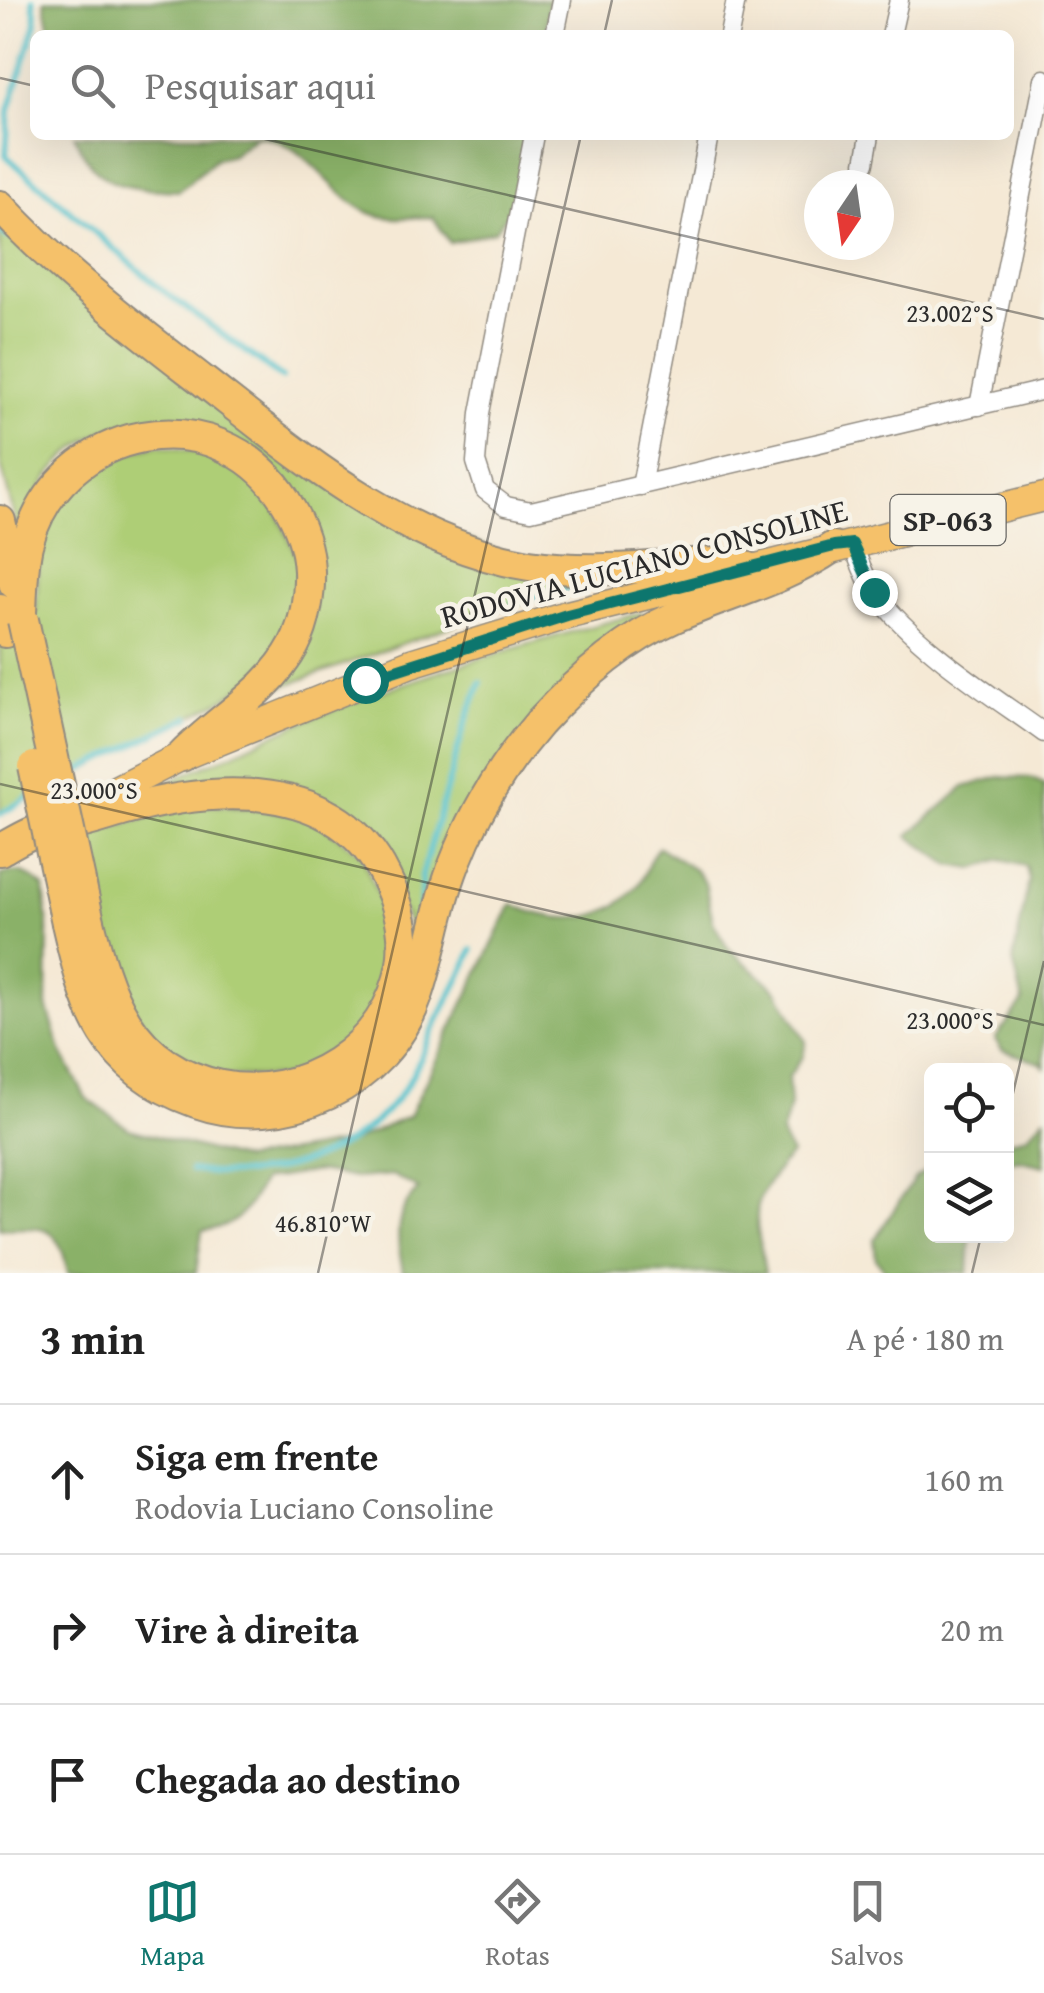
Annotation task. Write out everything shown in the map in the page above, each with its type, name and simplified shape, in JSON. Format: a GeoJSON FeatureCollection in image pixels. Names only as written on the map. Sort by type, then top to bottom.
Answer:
{"type":"FeatureCollection","features":[{"type":"Feature","properties":{"kind":"highway"},"geometry":{"type":"LineString","coordinates":[[0,206],[56,264],[147,338],[343,486],[405,523],[472,551],[530,565],[630,569],[697,561],[749,568]]}},
{"type":"Feature","properties":{"kind":"highway"},"geometry":{"type":"LineString","coordinates":[[12,619],[34,528],[56,487],[85,460],[123,441],[163,434],[211,441],[252,462],[276,486],[303,535],[308,558],[308,594],[297,640],[278,671],[182,756]]}},
{"type":"Feature","properties":{"kind":"highway"},"geometry":{"type":"LineString","coordinates":[[0,521],[12,619],[77,918],[83,988],[94,1017],[119,1053],[154,1085],[202,1104],[244,1112],[299,1106],[330,1094],[372,1065],[408,1017],[422,980],[440,906],[468,831],[497,777],[540,722],[584,678],[671,618],[790,574],[842,545]]}},
{"type":"Feature","properties":{"kind":"highway"},"geometry":{"type":"LineString","coordinates":[[37,830],[190,796],[242,793],[290,800],[348,830],[381,868],[400,917],[402,966],[384,1011],[348,1056],[296,1084],[242,1090],[186,1074],[143,1045],[120,1013],[77,918]]}},
{"type":"Feature","properties":{"kind":"highway","name":"RODOVIA LUCIANO CONSOLINE"},"geometry":{"type":"LineString","coordinates":[[0,850],[37,830]]}},
{"type":"Feature","properties":{"kind":"main road","name":"RODOVIA LUCIANO CONSOLINE"},"geometry":{"type":"LineString","coordinates":[[37,830],[182,756],[412,663],[567,615],[1044,497]]}},
{"type":"Feature","properties":{"kind":"street"},"geometry":{"type":"LineString","coordinates":[[556,30],[562,0]]}},
{"type":"Feature","properties":{"kind":"street"},"geometry":{"type":"LineString","coordinates":[[730,30],[736,0]]}},
{"type":"Feature","properties":{"kind":"street"},"geometry":{"type":"LineString","coordinates":[[893,30],[899,0]]}},
{"type":"Feature","properties":{"kind":"street"},"geometry":{"type":"LineString","coordinates":[[979,406],[1044,79]]}},
{"type":"Feature","properties":{"kind":"street"},"geometry":{"type":"LineString","coordinates":[[533,140],[480,413],[476,462],[484,490],[506,506],[532,511],[1044,390]]}},
{"type":"Feature","properties":{"kind":"street"},"geometry":{"type":"LineString","coordinates":[[641,486],[708,140]]}},
{"type":"Feature","properties":{"kind":"street"},"geometry":{"type":"LineString","coordinates":[[864,163],[869,140]]}},
{"type":"Feature","properties":{"kind":"street"},"geometry":{"type":"LineString","coordinates":[[842,545],[874,592],[902,621],[954,668],[1044,733]]}},
{"type":"Feature","properties":{"kind":"green space"},"geometry":{"type":"Polygon","coordinates":[[[44,0],[549,0],[546,30],[50,30],[44,0]]]}},
{"type":"Feature","properties":{"kind":"green space"},"geometry":{"type":"Polygon","coordinates":[[[76,140],[251,140],[232,155],[216,159],[179,191],[143,189],[115,182],[92,167],[76,140]]]}},
{"type":"Feature","properties":{"kind":"green space"},"geometry":{"type":"Polygon","coordinates":[[[276,140],[528,140],[510,211],[495,231],[450,243],[433,217],[385,217],[370,213],[276,140]]]}},
{"type":"Feature","properties":{"kind":"green space"},"geometry":{"type":"Polygon","coordinates":[[[0,221],[333,490],[592,584],[513,604],[278,688],[311,529],[177,421],[124,424],[77,447],[47,479],[19,534],[0,461],[0,221]]]}},
{"type":"Feature","properties":{"kind":"green space"},"geometry":{"type":"Polygon","coordinates":[[[158,445],[218,456],[268,493],[300,563],[285,638],[254,678],[226,698],[0,814],[0,637],[36,611],[40,536],[53,508],[102,459],[158,445]]]}},
{"type":"Feature","properties":{"kind":"green space"},"geometry":{"type":"Polygon","coordinates":[[[642,613],[641,620],[580,665],[417,941],[368,831],[161,789],[279,732],[380,692],[642,613]]]}},
{"type":"Feature","properties":{"kind":"green space"},"geometry":{"type":"Polygon","coordinates":[[[999,777],[1030,778],[1044,784],[1044,1067],[1002,1050],[995,1039],[1023,1002],[1013,961],[1029,880],[1026,866],[1001,860],[973,869],[950,865],[908,836],[964,787],[999,777]]]}},
{"type":"Feature","properties":{"kind":"green space"},"geometry":{"type":"Polygon","coordinates":[[[197,804],[308,814],[361,854],[394,934],[380,998],[347,1042],[292,1077],[216,1076],[151,1037],[119,988],[84,835],[197,804]]]}},
{"type":"Feature","properties":{"kind":"green space"},"geometry":{"type":"Polygon","coordinates":[[[659,847],[696,871],[705,883],[713,922],[728,948],[778,991],[806,1042],[803,1056],[788,1078],[790,1105],[781,1134],[791,1154],[767,1186],[757,1209],[765,1273],[403,1273],[398,1238],[400,1218],[419,1189],[392,1175],[355,1178],[318,1171],[263,1180],[240,1216],[202,1231],[196,1273],[68,1273],[60,1245],[48,1232],[0,1229],[0,875],[23,874],[44,887],[47,1006],[61,1051],[86,1098],[129,1129],[244,1160],[352,1142],[409,1116],[512,904],[561,918],[609,909],[640,884],[659,847]]]}},
{"type":"Feature","properties":{"kind":"green space"},"geometry":{"type":"Polygon","coordinates":[[[1044,1118],[1044,1166],[1014,1161],[1014,1140],[1028,1135],[1044,1118]]]}},
{"type":"Feature","properties":{"kind":"green space"},"geometry":{"type":"Polygon","coordinates":[[[924,1172],[924,1243],[970,1243],[968,1273],[887,1273],[876,1259],[874,1240],[915,1178],[924,1172]]]}},
{"type":"Feature","properties":{"kind":"waterway"},"geometry":{"type":"LineString","coordinates":[[33,0],[34,30]]}},
{"type":"Feature","properties":{"kind":"waterway"},"geometry":{"type":"LineString","coordinates":[[30,42],[9,110],[6,156],[162,290],[282,378]]}},
{"type":"Feature","properties":{"kind":"waterway"},"geometry":{"type":"LineString","coordinates":[[0,229],[7,237]]}},
{"type":"Feature","properties":{"kind":"waterway"},"geometry":{"type":"LineString","coordinates":[[513,602],[591,582]]}},
{"type":"Feature","properties":{"kind":"waterway"},"geometry":{"type":"LineString","coordinates":[[419,938],[422,875],[465,724],[481,682]]}},
{"type":"Feature","properties":{"kind":"waterway"},"geometry":{"type":"LineString","coordinates":[[69,776],[189,717]]}},
{"type":"Feature","properties":{"kind":"waterway"},"geometry":{"type":"LineString","coordinates":[[0,814],[31,796]]}},
{"type":"Feature","properties":{"kind":"waterway"},"geometry":{"type":"LineString","coordinates":[[191,1170],[251,1173],[280,1168],[337,1148],[362,1132],[385,1113],[409,1081],[472,950]]}},
{"type":"Feature","properties":{"kind":"route"},"geometry":{"type":"LineString","coordinates":[[365,680],[567,615],[834,546],[852,544],[874,592]]}}]}
